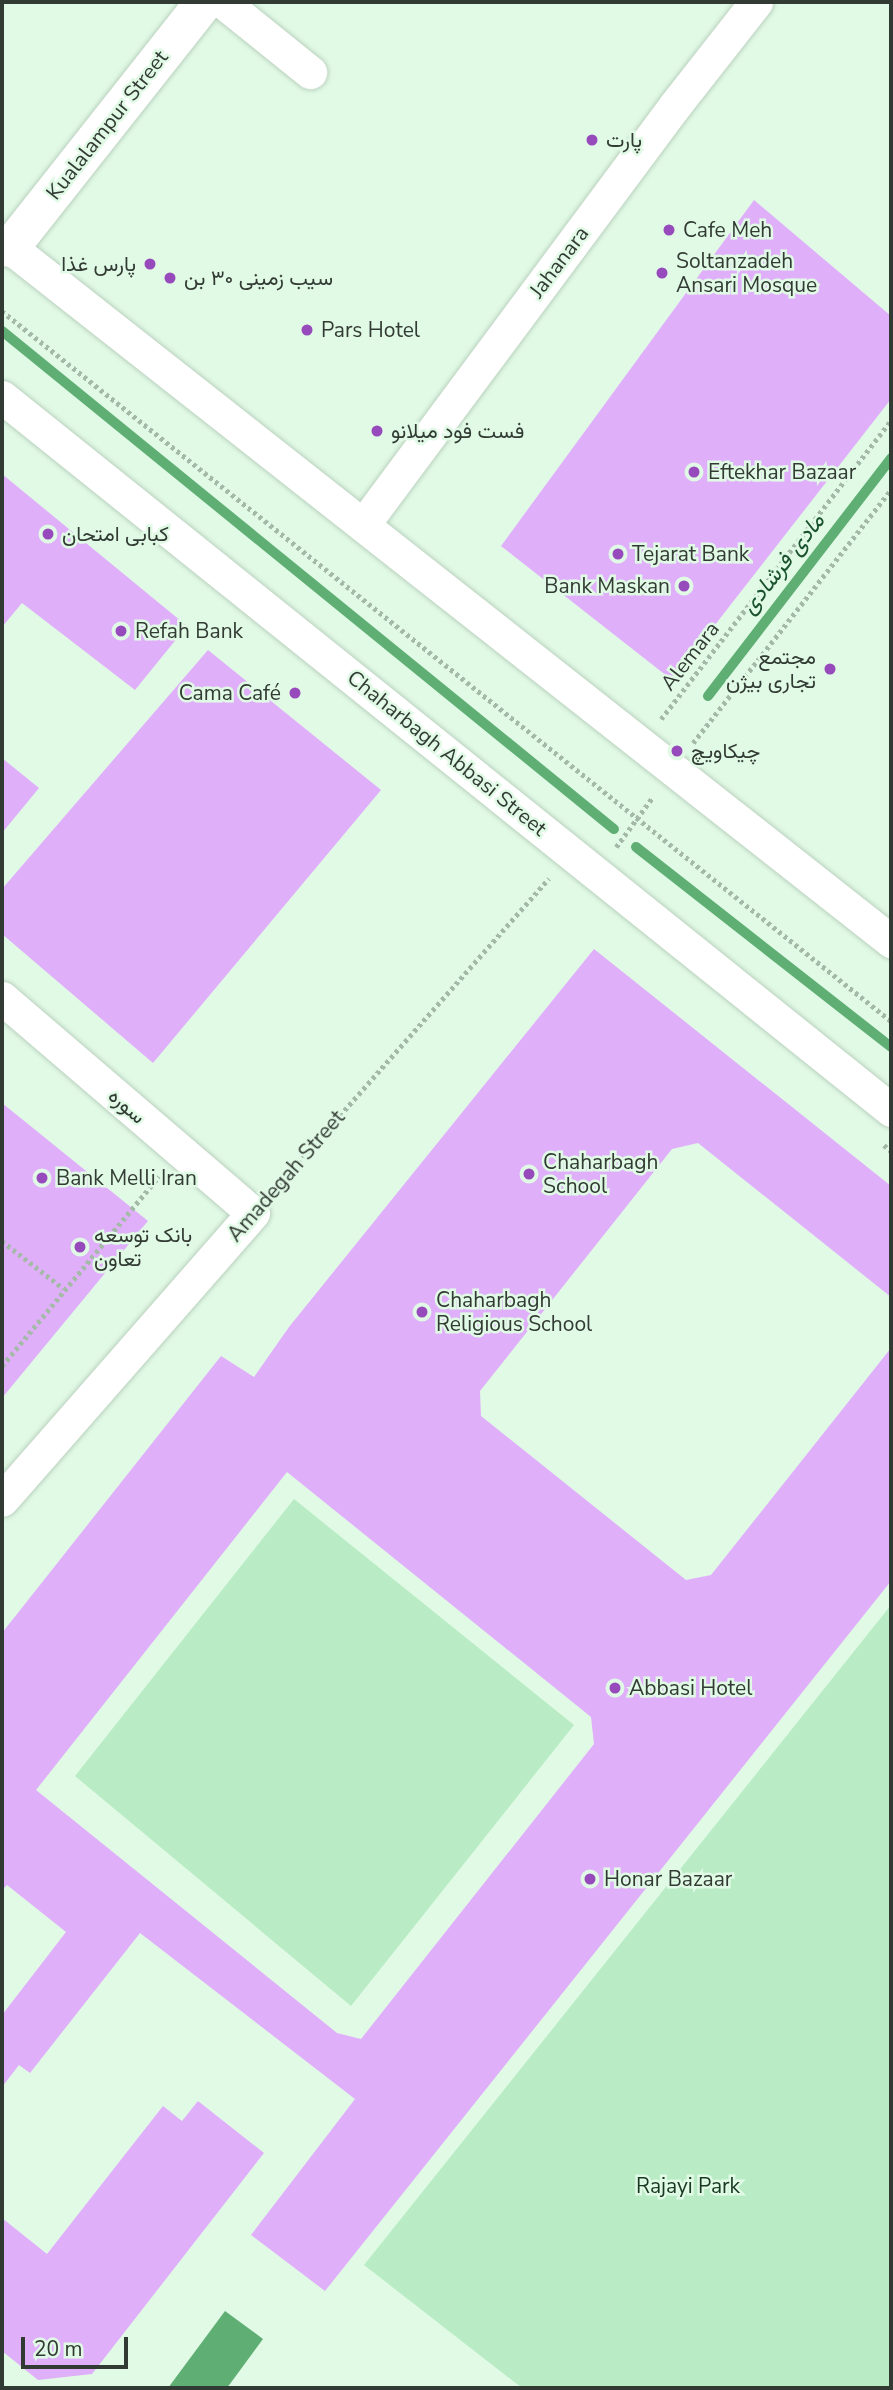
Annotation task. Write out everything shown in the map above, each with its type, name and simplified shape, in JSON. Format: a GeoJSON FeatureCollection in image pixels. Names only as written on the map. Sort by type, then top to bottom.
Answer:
{"type":"FeatureCollection","features":[{"type":"Feature","properties":{"kind":"street","name":"Kualalampur Street"},"geometry":{"type":"LineString","coordinates":[[6,244],[204,2]]}},
{"type":"Feature","properties":{"kind":"street"},"geometry":{"type":"LineString","coordinates":[[223,2],[310,72]]}},
{"type":"Feature","properties":{"kind":"street","name":"Jahanara"},"geometry":{"type":"LineString","coordinates":[[363,524],[676,104],[756,2]]}},
{"type":"Feature","properties":{"kind":"street"},"geometry":{"type":"LineString","coordinates":[[6,244],[891,941]]}},
{"type":"Feature","properties":{"kind":"street","name":"Chaharbagh Abbasi Street"},"geometry":{"type":"LineString","coordinates":[[2,397],[891,1110]]}},
{"type":"Feature","properties":{"kind":"street","name":"سوره"},"geometry":{"type":"LineString","coordinates":[[2,998],[253,1213]]}},
{"type":"Feature","properties":{"kind":"street","name":"Amadegah Street"},"geometry":{"type":"LineString","coordinates":[[2,1500],[253,1213]]}},
{"type":"Feature","properties":{"kind":"path"},"geometry":{"type":"LineString","coordinates":[[2,312],[891,1021]]}},
{"type":"Feature","properties":{"kind":"path","name":"Alemara"},"geometry":{"type":"LineString","coordinates":[[641,744],[891,420]]}},
{"type":"Feature","properties":{"kind":"path"},"geometry":{"type":"LineString","coordinates":[[598,874],[673,769],[891,491]]}},
{"type":"Feature","properties":{"kind":"path","name":"Amadegah Street"},"geometry":{"type":"LineString","coordinates":[[253,1213],[571,853]]}},
{"type":"Feature","properties":{"kind":"path"},"geometry":{"type":"LineString","coordinates":[[2,1366],[181,1152]]}},
{"type":"Feature","properties":{"kind":"path"},"geometry":{"type":"LineString","coordinates":[[2,1241],[64,1290]]}},
{"type":"Feature","properties":{"kind":"green space"},"geometry":{"type":"Polygon","coordinates":[[[294,1499],[574,1725],[351,2006],[75,1776],[294,1499]]]}},
{"type":"Feature","properties":{"kind":"green space","name":"Rajayi Park"},"geometry":{"type":"Polygon","coordinates":[[[891,1605],[891,2388],[522,2388],[364,2265],[891,1605]]]}},
{"type":"Feature","properties":{"kind":"shaded area"},"geometry":{"type":"Polygon","coordinates":[[[225,2311],[263,2339],[227,2388],[168,2388],[225,2311]]]}},
{"type":"Feature","properties":{"kind":"building","name":"Eftekhar Bazaar"},"geometry":{"type":"Polygon","coordinates":[[[754,200],[891,316],[891,399],[672,680],[501,546],[754,200]]]}},
{"type":"Feature","properties":{"kind":"building"},"geometry":{"type":"Polygon","coordinates":[[[2,474],[187,626],[135,690],[22,603],[2,627],[2,474]]]}},
{"type":"Feature","properties":{"kind":"building"},"geometry":{"type":"Polygon","coordinates":[[[208,650],[381,790],[153,1063],[2,934],[2,889],[208,650]]]}},
{"type":"Feature","properties":{"kind":"building"},"geometry":{"type":"Polygon","coordinates":[[[2,758],[39,788],[2,833],[2,758]]]}},
{"type":"Feature","properties":{"kind":"building"},"geometry":{"type":"Polygon","coordinates":[[[594,949],[891,1186],[891,1297],[698,1143],[672,1149],[480,1391],[481,1416],[686,1580],[711,1575],[891,1348],[891,1581],[325,2291],[251,2235],[355,2099],[140,1933],[30,2073],[19,2065],[2,2087],[2,2015],[66,1932],[7,1885],[2,1890],[2,1633],[221,1356],[254,1377],[289,1327],[594,949]],[[287,1472],[36,1790],[337,2033],[361,2039],[594,1744],[591,1717],[287,1472]]]}},
{"type":"Feature","properties":{"kind":"building"},"geometry":{"type":"Polygon","coordinates":[[[2,1103],[148,1221],[2,1398],[2,1103]]]}},
{"type":"Feature","properties":{"kind":"building"},"geometry":{"type":"Polygon","coordinates":[[[198,2101],[264,2153],[92,2374],[38,2380],[2,2351],[2,2218],[47,2254],[163,2106],[182,2121],[198,2101]]]}},
{"type":"Feature","properties":{"kind":"waterway"},"geometry":{"type":"LineString","coordinates":[[2,331],[614,829]]}},
{"type":"Feature","properties":{"kind":"waterway","name":"مادی فرشادی"},"geometry":{"type":"LineString","coordinates":[[708,696],[891,458]]}},
{"type":"Feature","properties":{"kind":"waterway"},"geometry":{"type":"LineString","coordinates":[[636,847],[891,1047]]}},
{"type":"Feature","properties":{"kind":"place","name":"پارت"},"geometry":{"type":"Point","coordinates":[592,140]}},
{"type":"Feature","properties":{"kind":"place","name":"Cafe Meh"},"geometry":{"type":"Point","coordinates":[669,230]}},
{"type":"Feature","properties":{"kind":"place","name":"پارس غذا"},"geometry":{"type":"Point","coordinates":[150,264]}},
{"type":"Feature","properties":{"kind":"place","name":"Soltanzadeh Ansari Mosque"},"geometry":{"type":"Point","coordinates":[662,273]}},
{"type":"Feature","properties":{"kind":"place","name":"سیب زمینی ۳۰ بن"},"geometry":{"type":"Point","coordinates":[170,278]}},
{"type":"Feature","properties":{"kind":"place","name":"Pars Hotel"},"geometry":{"type":"Point","coordinates":[307,330]}},
{"type":"Feature","properties":{"kind":"place","name":"فست فود میلانو"},"geometry":{"type":"Point","coordinates":[377,431]}},
{"type":"Feature","properties":{"kind":"place","name":"Eftekhar Bazaar"},"geometry":{"type":"Point","coordinates":[694,472]}},
{"type":"Feature","properties":{"kind":"place","name":"کبابی امتحان"},"geometry":{"type":"Point","coordinates":[48,534]}},
{"type":"Feature","properties":{"kind":"place","name":"Tejarat Bank"},"geometry":{"type":"Point","coordinates":[618,554]}},
{"type":"Feature","properties":{"kind":"place","name":"Bank Maskan"},"geometry":{"type":"Point","coordinates":[684,586]}},
{"type":"Feature","properties":{"kind":"place","name":"Refah Bank"},"geometry":{"type":"Point","coordinates":[121,631]}},
{"type":"Feature","properties":{"kind":"place","name":"مجتمع تجاری بیژن"},"geometry":{"type":"Point","coordinates":[830,669]}},
{"type":"Feature","properties":{"kind":"place","name":"Cama Café"},"geometry":{"type":"Point","coordinates":[295,693]}},
{"type":"Feature","properties":{"kind":"place","name":"چیکاویچ"},"geometry":{"type":"Point","coordinates":[677,751]}},
{"type":"Feature","properties":{"kind":"place","name":"Chaharbagh School"},"geometry":{"type":"Point","coordinates":[529,1174]}},
{"type":"Feature","properties":{"kind":"place","name":"Bank Melli Iran"},"geometry":{"type":"Point","coordinates":[42,1178]}},
{"type":"Feature","properties":{"kind":"place","name":"بانک توسعه تعاون"},"geometry":{"type":"Point","coordinates":[80,1247]}},
{"type":"Feature","properties":{"kind":"place","name":"Chaharbagh Religious School"},"geometry":{"type":"Point","coordinates":[422,1312]}},
{"type":"Feature","properties":{"kind":"place","name":"Abbasi Hotel"},"geometry":{"type":"Point","coordinates":[615,1688]}},
{"type":"Feature","properties":{"kind":"place","name":"Honar Bazaar"},"geometry":{"type":"Point","coordinates":[590,1879]}}]}
